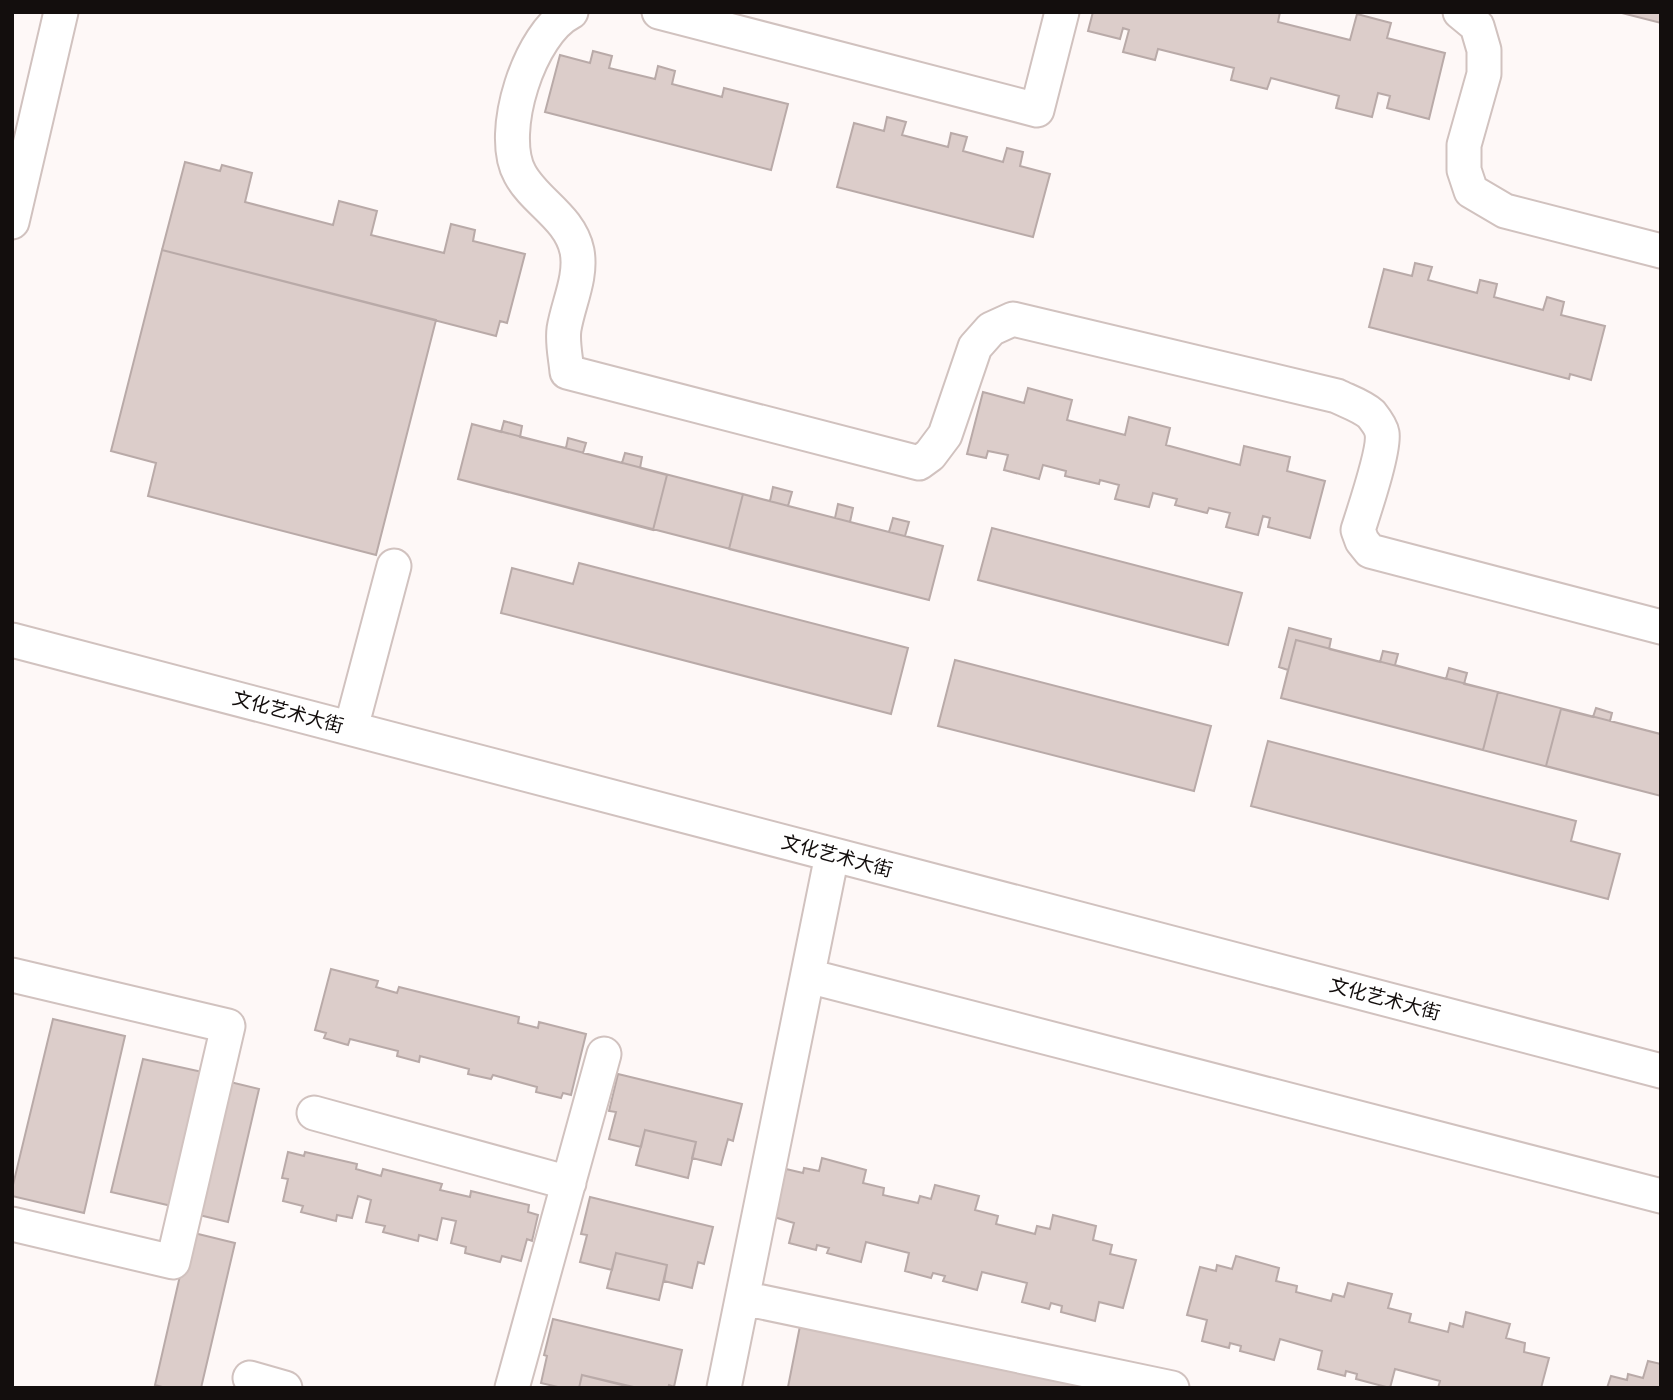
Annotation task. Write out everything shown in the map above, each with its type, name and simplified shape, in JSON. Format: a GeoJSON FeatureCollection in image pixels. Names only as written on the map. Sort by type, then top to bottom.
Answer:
{"type":"FeatureCollection","features":[{"type":"Feature","properties":{"kind":"street"},"geometry":{"type":"LineString","coordinates":[[12,222],[61,12]]}},
{"type":"Feature","properties":{"kind":"street"},"geometry":{"type":"LineString","coordinates":[[571,12],[561,17],[553,27],[526,69],[516,105],[513,129],[513,152],[520,176],[562,221],[575,242],[578,254],[576,279],[564,332],[567,372],[919,463],[930,455],[945,435],[975,347],[991,329],[1013,319],[1337,396],[1348,401],[1370,413],[1382,434],[1359,530],[1362,541],[1370,551],[1661,627]]}},
{"type":"Feature","properties":{"kind":"street"},"geometry":{"type":"LineString","coordinates":[[659,12],[1037,110],[1062,12]]}},
{"type":"Feature","properties":{"kind":"street"},"geometry":{"type":"LineString","coordinates":[[1460,12],[1477,26],[1484,50],[1484,74],[1464,145],[1464,170],[1471,191],[1505,211],[1661,251]]}},
{"type":"Feature","properties":{"kind":"street"},"geometry":{"type":"LineString","coordinates":[[352,729],[394,566]]}},
{"type":"Feature","properties":{"kind":"street","name":"文化艺术大街"},"geometry":{"type":"LineString","coordinates":[[12,640],[1661,1072]]}},
{"type":"Feature","properties":{"kind":"street"},"geometry":{"type":"LineString","coordinates":[[724,1388],[832,855]]}},
{"type":"Feature","properties":{"kind":"street"},"geometry":{"type":"LineString","coordinates":[[12,975],[228,1026],[173,1262],[12,1224]]}},
{"type":"Feature","properties":{"kind":"street"},"geometry":{"type":"LineString","coordinates":[[808,976],[1661,1196]]}},
{"type":"Feature","properties":{"kind":"street"},"geometry":{"type":"LineString","coordinates":[[512,1388],[604,1054]]}},
{"type":"Feature","properties":{"kind":"street"},"geometry":{"type":"LineString","coordinates":[[314,1113],[569,1183]]}},
{"type":"Feature","properties":{"kind":"street"},"geometry":{"type":"LineString","coordinates":[[743,1298],[1171,1388]]}},
{"type":"Feature","properties":{"kind":"street"},"geometry":{"type":"LineString","coordinates":[[250,1378],[285,1388]]}},
{"type":"Feature","properties":{"kind":"building"},"geometry":{"type":"Polygon","coordinates":[[[1093,12],[1280,12],[1278,22],[1350,40],[1357,14],[1391,23],[1387,38],[1445,53],[1429,119],[1387,108],[1390,96],[1378,93],[1372,117],[1336,108],[1339,96],[1271,78],[1267,89],[1231,80],[1234,68],[1158,49],[1155,60],[1123,52],[1129,30],[1123,28],[1120,39],[1088,31],[1093,12]]]}},
{"type":"Feature","properties":{"kind":"building"},"geometry":{"type":"Polygon","coordinates":[[[1618,12],[1661,12],[1661,23],[1618,12]]]}},
{"type":"Feature","properties":{"kind":"building"},"geometry":{"type":"Polygon","coordinates":[[[593,51],[612,56],[609,68],[655,79],[658,66],[675,71],[672,84],[722,97],[724,88],[788,104],[771,170],[545,112],[560,55],[590,63],[593,51]]]}},
{"type":"Feature","properties":{"kind":"building"},"geometry":{"type":"Polygon","coordinates":[[[887,117],[906,122],[902,135],[948,147],[951,133],[967,137],[963,151],[1003,162],[1007,148],[1023,152],[1020,166],[1050,174],[1033,237],[837,187],[854,123],[884,131],[887,117]]]}},
{"type":"Feature","properties":{"kind":"building"},"geometry":{"type":"Polygon","coordinates":[[[185,162],[220,171],[222,165],[252,173],[245,202],[333,225],[339,201],[377,211],[371,235],[444,253],[451,224],[475,230],[473,241],[525,254],[507,323],[500,321],[496,336],[162,250],[185,162]]]}},
{"type":"Feature","properties":{"kind":"building"},"geometry":{"type":"Polygon","coordinates":[[[162,250],[436,320],[376,555],[148,496],[156,463],[111,451],[162,250]]]}},
{"type":"Feature","properties":{"kind":"building"},"geometry":{"type":"Polygon","coordinates":[[[1415,263],[1432,267],[1428,280],[1477,293],[1480,280],[1497,284],[1494,297],[1543,310],[1547,297],[1564,302],[1561,315],[1605,326],[1591,380],[1570,374],[1569,379],[1369,327],[1384,269],[1412,276],[1415,263]]]}},
{"type":"Feature","properties":{"kind":"building"},"geometry":{"type":"Polygon","coordinates":[[[1028,388],[1072,400],[1067,420],[1125,435],[1129,417],[1170,428],[1166,445],[1240,465],[1244,446],[1290,457],[1287,471],[1325,481],[1310,538],[1268,527],[1270,518],[1263,516],[1258,535],[1226,527],[1230,513],[1209,508],[1207,513],[1175,505],[1177,499],[1153,493],[1149,507],[1115,499],[1119,485],[1100,480],[1099,484],[1065,476],[1066,471],[1043,465],[1039,479],[1004,470],[1008,455],[988,451],[986,458],[967,454],[983,392],[1024,403],[1028,388]]]}},
{"type":"Feature","properties":{"kind":"building"},"geometry":{"type":"Polygon","coordinates":[[[504,421],[522,426],[520,437],[566,448],[568,438],[586,443],[583,453],[622,463],[625,453],[642,457],[640,468],[667,475],[653,530],[458,479],[472,424],[501,432],[504,421]]]}},
{"type":"Feature","properties":{"kind":"building"},"geometry":{"type":"Polygon","coordinates":[[[472,424],[943,546],[929,600],[458,479],[472,424]]]}},
{"type":"Feature","properties":{"kind":"building"},"geometry":{"type":"Polygon","coordinates":[[[773,487],[792,492],[788,506],[835,518],[838,504],[853,508],[850,522],[889,532],[893,518],[909,522],[905,536],[943,546],[929,600],[729,549],[743,494],[770,501],[773,487]]]}},
{"type":"Feature","properties":{"kind":"building"},"geometry":{"type":"Polygon","coordinates":[[[992,528],[1242,593],[1228,645],[978,580],[992,528]]]}},
{"type":"Feature","properties":{"kind":"building"},"geometry":{"type":"Polygon","coordinates":[[[579,563],[908,648],[891,714],[501,613],[512,568],[573,584],[579,563]]]}},
{"type":"Feature","properties":{"kind":"building"},"geometry":{"type":"Polygon","coordinates":[[[1289,628],[1331,639],[1329,649],[1380,662],[1383,651],[1398,654],[1395,665],[1446,679],[1449,668],[1467,673],[1464,684],[1498,692],[1483,750],[1281,698],[1288,670],[1279,667],[1289,628]]]}},
{"type":"Feature","properties":{"kind":"building"},"geometry":{"type":"Polygon","coordinates":[[[1296,640],[1661,734],[1661,796],[1281,698],[1296,640]]]}},
{"type":"Feature","properties":{"kind":"building"},"geometry":{"type":"Polygon","coordinates":[[[955,660],[1211,726],[1194,791],[938,726],[955,660]]]}},
{"type":"Feature","properties":{"kind":"building"},"geometry":{"type":"Polygon","coordinates":[[[1596,708],[1612,713],[1610,721],[1660,734],[1661,730],[1661,796],[1546,766],[1561,709],[1593,717],[1596,708]]]}},
{"type":"Feature","properties":{"kind":"building"},"geometry":{"type":"Polygon","coordinates":[[[1268,741],[1576,821],[1571,841],[1620,854],[1608,899],[1251,806],[1268,741]]]}},
{"type":"Feature","properties":{"kind":"building"},"geometry":{"type":"Polygon","coordinates":[[[331,969],[378,981],[376,987],[397,993],[399,987],[519,1017],[518,1023],[538,1028],[539,1022],[586,1034],[571,1095],[563,1093],[561,1098],[536,1092],[537,1087],[493,1075],[491,1079],[468,1074],[469,1069],[420,1056],[419,1062],[397,1056],[398,1051],[350,1039],[348,1045],[324,1038],[326,1033],[315,1030],[331,969]]]}},
{"type":"Feature","properties":{"kind":"building"},"geometry":{"type":"Polygon","coordinates":[[[53,1019],[125,1036],[84,1213],[12,1196],[53,1019]]]}},
{"type":"Feature","properties":{"kind":"building"},"geometry":{"type":"Polygon","coordinates":[[[143,1059],[207,1073],[176,1207],[111,1192],[143,1059]]]}},
{"type":"Feature","properties":{"kind":"building"},"geometry":{"type":"Polygon","coordinates":[[[618,1074],[742,1104],[733,1141],[728,1139],[721,1165],[692,1158],[696,1142],[645,1130],[641,1147],[609,1139],[616,1112],[609,1111],[618,1074]]]}},
{"type":"Feature","properties":{"kind":"building"},"geometry":{"type":"Polygon","coordinates":[[[226,1081],[259,1089],[228,1222],[195,1214],[226,1081]]]}},
{"type":"Feature","properties":{"kind":"building"},"geometry":{"type":"Polygon","coordinates":[[[645,1130],[696,1142],[688,1178],[636,1165],[645,1130]]]}},
{"type":"Feature","properties":{"kind":"building"},"geometry":{"type":"Polygon","coordinates":[[[288,1152],[304,1156],[305,1152],[357,1164],[356,1169],[381,1176],[383,1169],[442,1184],[440,1190],[470,1197],[471,1191],[529,1205],[528,1212],[538,1215],[532,1241],[527,1239],[521,1261],[502,1256],[500,1262],[465,1253],[466,1247],[451,1243],[456,1221],[442,1218],[437,1240],[419,1235],[418,1241],[383,1232],[385,1226],[366,1222],[371,1200],[358,1196],[352,1218],[337,1215],[336,1221],[301,1212],[303,1206],[283,1201],[288,1179],[282,1178],[288,1152]]]}},
{"type":"Feature","properties":{"kind":"building"},"geometry":{"type":"Polygon","coordinates":[[[822,1158],[866,1170],[863,1183],[884,1188],[883,1195],[918,1203],[920,1196],[931,1199],[935,1185],[979,1196],[975,1210],[998,1216],[996,1224],[1035,1234],[1037,1226],[1050,1229],[1053,1215],[1096,1226],[1093,1240],[1112,1245],[1110,1254],[1136,1260],[1123,1308],[1099,1302],[1095,1321],[1061,1312],[1062,1306],[1051,1303],[1049,1309],[1022,1302],[1027,1283],[982,1272],[977,1290],[943,1281],[945,1276],[933,1273],[931,1278],[905,1271],[909,1253],[866,1242],[861,1262],[827,1253],[829,1248],[817,1245],[816,1250],[789,1243],[794,1223],[774,1217],[786,1169],[803,1173],[804,1168],[819,1171],[822,1158]]]}},
{"type":"Feature","properties":{"kind":"building"},"geometry":{"type":"Polygon","coordinates":[[[590,1197],[713,1227],[704,1264],[698,1262],[692,1288],[664,1281],[667,1265],[616,1253],[612,1270],[580,1262],[587,1235],[581,1234],[590,1197]]]}},
{"type":"Feature","properties":{"kind":"building"},"geometry":{"type":"Polygon","coordinates":[[[190,1232],[235,1243],[201,1388],[166,1388],[155,1385],[190,1232]]]}},
{"type":"Feature","properties":{"kind":"building"},"geometry":{"type":"Polygon","coordinates":[[[616,1253],[667,1265],[659,1300],[607,1288],[616,1253]]]}},
{"type":"Feature","properties":{"kind":"building"},"geometry":{"type":"Polygon","coordinates":[[[1236,1256],[1279,1268],[1276,1281],[1297,1286],[1296,1292],[1331,1301],[1333,1294],[1344,1297],[1348,1283],[1392,1294],[1388,1308],[1411,1314],[1409,1322],[1448,1332],[1450,1323],[1463,1327],[1466,1312],[1510,1324],[1506,1338],[1525,1343],[1524,1352],[1549,1358],[1541,1388],[1438,1388],[1440,1381],[1395,1369],[1390,1388],[1356,1379],[1357,1374],[1346,1371],[1345,1376],[1318,1369],[1322,1351],[1280,1339],[1274,1360],[1240,1351],[1241,1346],[1230,1343],[1229,1348],[1202,1341],[1207,1320],[1187,1315],[1200,1267],[1216,1271],[1217,1265],[1232,1269],[1236,1256]]]}},
{"type":"Feature","properties":{"kind":"building"},"geometry":{"type":"Polygon","coordinates":[[[553,1319],[682,1350],[674,1387],[669,1385],[668,1388],[634,1388],[582,1375],[579,1388],[562,1388],[541,1383],[547,1356],[544,1355],[553,1319]]]}},
{"type":"Feature","properties":{"kind":"building"},"geometry":{"type":"Polygon","coordinates":[[[800,1326],[1113,1388],[788,1387],[800,1326]]]}},
{"type":"Feature","properties":{"kind":"building"},"geometry":{"type":"Polygon","coordinates":[[[1648,1361],[1661,1364],[1661,1388],[1607,1388],[1611,1376],[1627,1380],[1628,1374],[1643,1378],[1648,1361]]]}},
{"type":"Feature","properties":{"kind":"building"},"geometry":{"type":"Polygon","coordinates":[[[582,1375],[634,1387],[634,1388],[579,1388],[582,1375]]]}}]}
